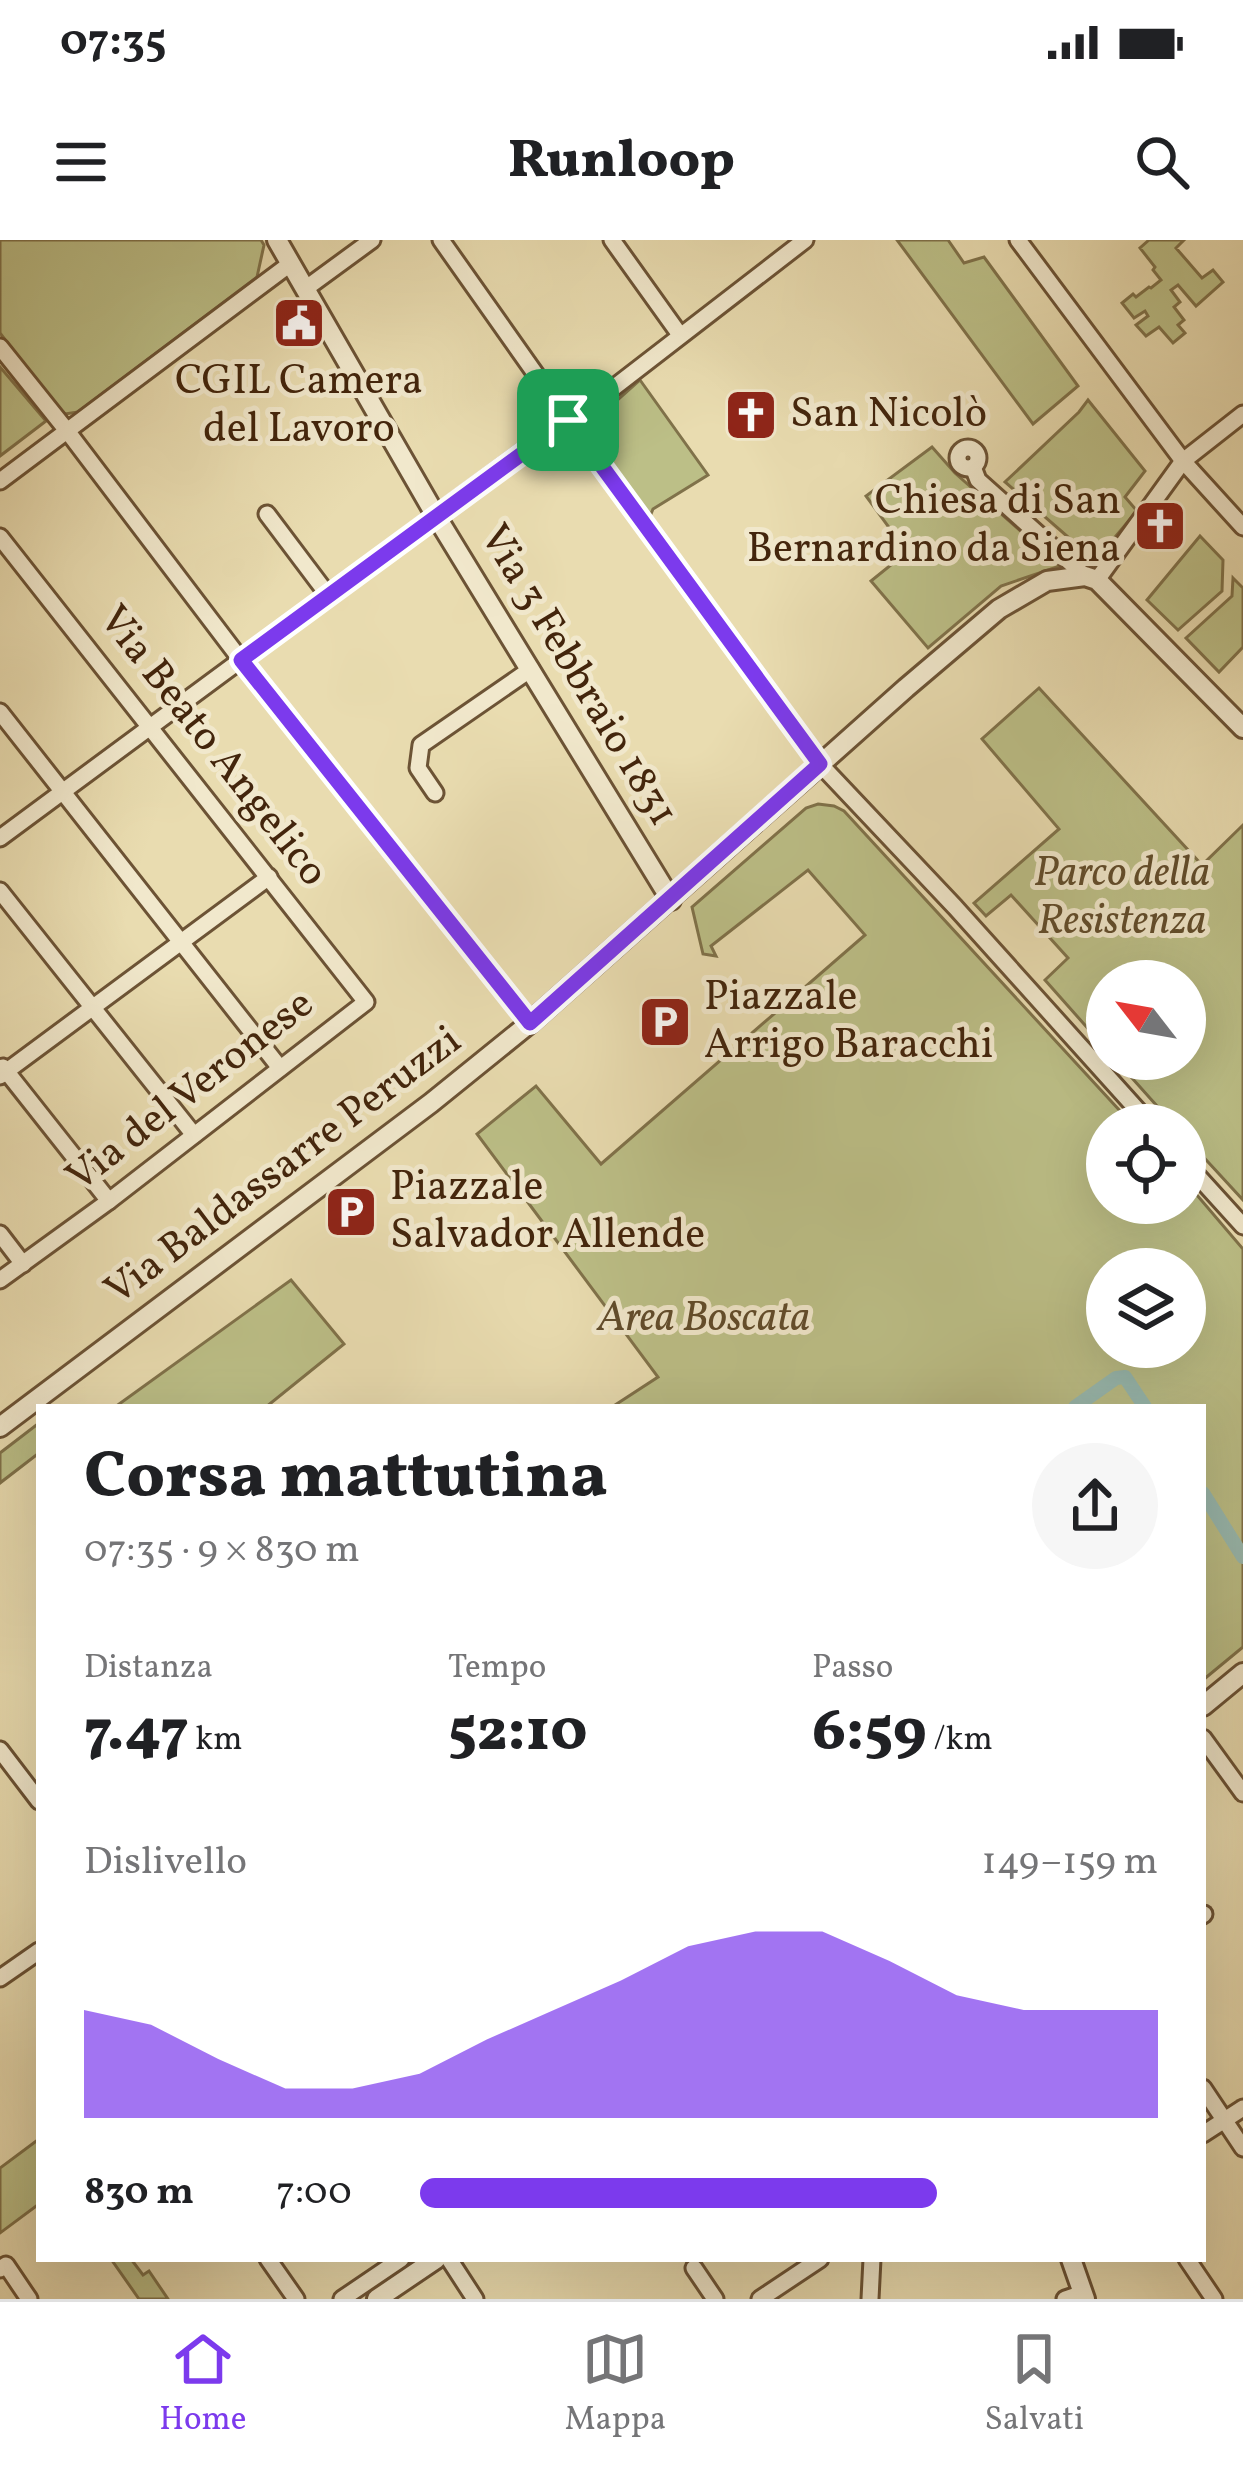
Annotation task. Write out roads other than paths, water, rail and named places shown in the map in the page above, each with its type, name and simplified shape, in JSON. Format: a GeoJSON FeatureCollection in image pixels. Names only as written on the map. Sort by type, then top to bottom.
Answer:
{"type":"FeatureCollection","features":[{"type":"Feature","properties":{"kind":"street","name":"Via 3 Febbraio 1831"},"geometry":{"type":"LineString","coordinates":[[277,240],[436,516],[671,900]]}},
{"type":"Feature","properties":{"kind":"street"},"geometry":{"type":"LineString","coordinates":[[305,290],[372,240]]}},
{"type":"Feature","properties":{"kind":"street"},"geometry":{"type":"LineString","coordinates":[[441,240],[820,764],[1132,1104]]}},
{"type":"Feature","properties":{"kind":"street"},"geometry":{"type":"LineString","coordinates":[[612,240],[680,335]]}},
{"type":"Feature","properties":{"kind":"street"},"geometry":{"type":"LineString","coordinates":[[768,240],[781,258]]}},
{"type":"Feature","properties":{"kind":"street"},"geometry":{"type":"LineString","coordinates":[[0,838],[805,240]]}},
{"type":"Feature","properties":{"kind":"street"},"geometry":{"type":"LineString","coordinates":[[1018,240],[1183,461],[1243,527]]}},
{"type":"Feature","properties":{"kind":"street"},"geometry":{"type":"LineString","coordinates":[[0,481],[290,264]]}},
{"type":"Feature","properties":{"kind":"street"},"geometry":{"type":"LineString","coordinates":[[0,347],[530,1023]]}},
{"type":"Feature","properties":{"kind":"street"},"geometry":{"type":"LineString","coordinates":[[1091,578],[1183,461],[1243,414]]}},
{"type":"Feature","properties":{"kind":"street"},"geometry":{"type":"LineString","coordinates":[[973,466],[978,480],[1091,578],[1243,728]]}},
{"type":"Feature","properties":{"kind":"street"},"geometry":{"type":"LineString","coordinates":[[267,514],[328,596]]}},
{"type":"Feature","properties":{"kind":"street","name":"Via Beato Angelico"},"geometry":{"type":"LineString","coordinates":[[0,537],[366,1002]]}},
{"type":"Feature","properties":{"kind":"street","name":"Via Baldassarre Peruzzi"},"geometry":{"type":"LineString","coordinates":[[3,1417],[431,1103],[530,1023],[1000,609],[1047,581],[1091,578]]}},
{"type":"Feature","properties":{"kind":"street"},"geometry":{"type":"LineString","coordinates":[[435,793],[418,768],[421,746],[531,669]]}},
{"type":"Feature","properties":{"kind":"street"},"geometry":{"type":"LineString","coordinates":[[0,712],[280,1068]]}},
{"type":"Feature","properties":{"kind":"street"},"geometry":{"type":"LineString","coordinates":[[109,1202],[2,1071],[269,877]]}},
{"type":"Feature","properties":{"kind":"street"},"geometry":{"type":"LineString","coordinates":[[0,891],[194,1135]]}},
{"type":"Feature","properties":{"kind":"street","name":"Via del Veronese"},"geometry":{"type":"LineString","coordinates":[[0,1280],[109,1202],[366,1002]]}},
{"type":"Feature","properties":{"kind":"street"},"geometry":{"type":"LineString","coordinates":[[1206,1185],[1243,1226]]}},
{"type":"Feature","properties":{"kind":"street"},"geometry":{"type":"LineString","coordinates":[[0,1234],[23,1264]]}},
{"type":"Feature","properties":{"kind":"street"},"geometry":{"type":"LineString","coordinates":[[1206,1704],[1243,1673]]}},
{"type":"Feature","properties":{"kind":"street"},"geometry":{"type":"LineString","coordinates":[[1206,1742],[1243,1793]]}},
{"type":"Feature","properties":{"kind":"street"},"geometry":{"type":"LineString","coordinates":[[0,1750],[36,1797]]}},
{"type":"Feature","properties":{"kind":"street"},"geometry":{"type":"LineString","coordinates":[[0,1978],[36,1953]]}},
{"type":"Feature","properties":{"kind":"street"},"geometry":{"type":"LineString","coordinates":[[1206,2093],[1243,2148]]}},
{"type":"Feature","properties":{"kind":"street"},"geometry":{"type":"LineString","coordinates":[[1206,2132],[1243,2108]]}},
{"type":"Feature","properties":{"kind":"street"},"geometry":{"type":"LineString","coordinates":[[270,2262],[296,2299]]}},
{"type":"Feature","properties":{"kind":"street"},"geometry":{"type":"LineString","coordinates":[[342,2299],[397,2262]]}},
{"type":"Feature","properties":{"kind":"street"},"geometry":{"type":"LineString","coordinates":[[377,2299],[431,2262]]}},
{"type":"Feature","properties":{"kind":"street"},"geometry":{"type":"LineString","coordinates":[[450,2262],[475,2299]]}},
{"type":"Feature","properties":{"kind":"street"},"geometry":{"type":"LineString","coordinates":[[760,2299],[816,2262]]}},
{"type":"Feature","properties":{"kind":"street"},"geometry":{"type":"LineString","coordinates":[[870,2299],[872,2262]]}},
{"type":"Feature","properties":{"kind":"street"},"geometry":{"type":"LineString","coordinates":[[1072,2262],[1078,2297]]}},
{"type":"Feature","properties":{"kind":"street"},"geometry":{"type":"LineString","coordinates":[[1189,2262],[1214,2299]]}},
{"type":"Feature","properties":{"kind":"street"},"geometry":{"type":"LineString","coordinates":[[0,2269],[6,2265],[29,2299]]}},
{"type":"Feature","properties":{"kind":"street"},"geometry":{"type":"LineString","coordinates":[[694,2268],[715,2299]]}},
{"type":"Feature","properties":{"kind":"waterway"},"geometry":{"type":"LineString","coordinates":[[1079,1404],[1116,1378],[1125,1377],[1143,1404]]}},
{"type":"Feature","properties":{"kind":"waterway"},"geometry":{"type":"LineString","coordinates":[[1206,1498],[1243,1557]]}},
{"type":"Feature","properties":{"kind":"place","name":"CGIL Camera del Lavoro"},"geometry":{"type":"Point","coordinates":[299,323]}},
{"type":"Feature","properties":{"kind":"place","name":"San Nicolò"},"geometry":{"type":"Point","coordinates":[751,415]}},
{"type":"Feature","properties":{"kind":"place","name":"Chiesa di San Bernardino da Siena"},"geometry":{"type":"Point","coordinates":[1160,526]}},
{"type":"Feature","properties":{"kind":"place","name":"Piazzale Arrigo Baracchi"},"geometry":{"type":"Point","coordinates":[665,1022]}},
{"type":"Feature","properties":{"kind":"place","name":"Piazzale Salvador Allende"},"geometry":{"type":"Point","coordinates":[351,1212]}},
{"type":"Feature","properties":{"kind":"park label","name":"Parco della Resistenza"},"geometry":{"type":"Point","coordinates":[1122,898]}},
{"type":"Feature","properties":{"kind":"park label","name":"Area Boscata"},"geometry":{"type":"Point","coordinates":[704,1319]}}]}
